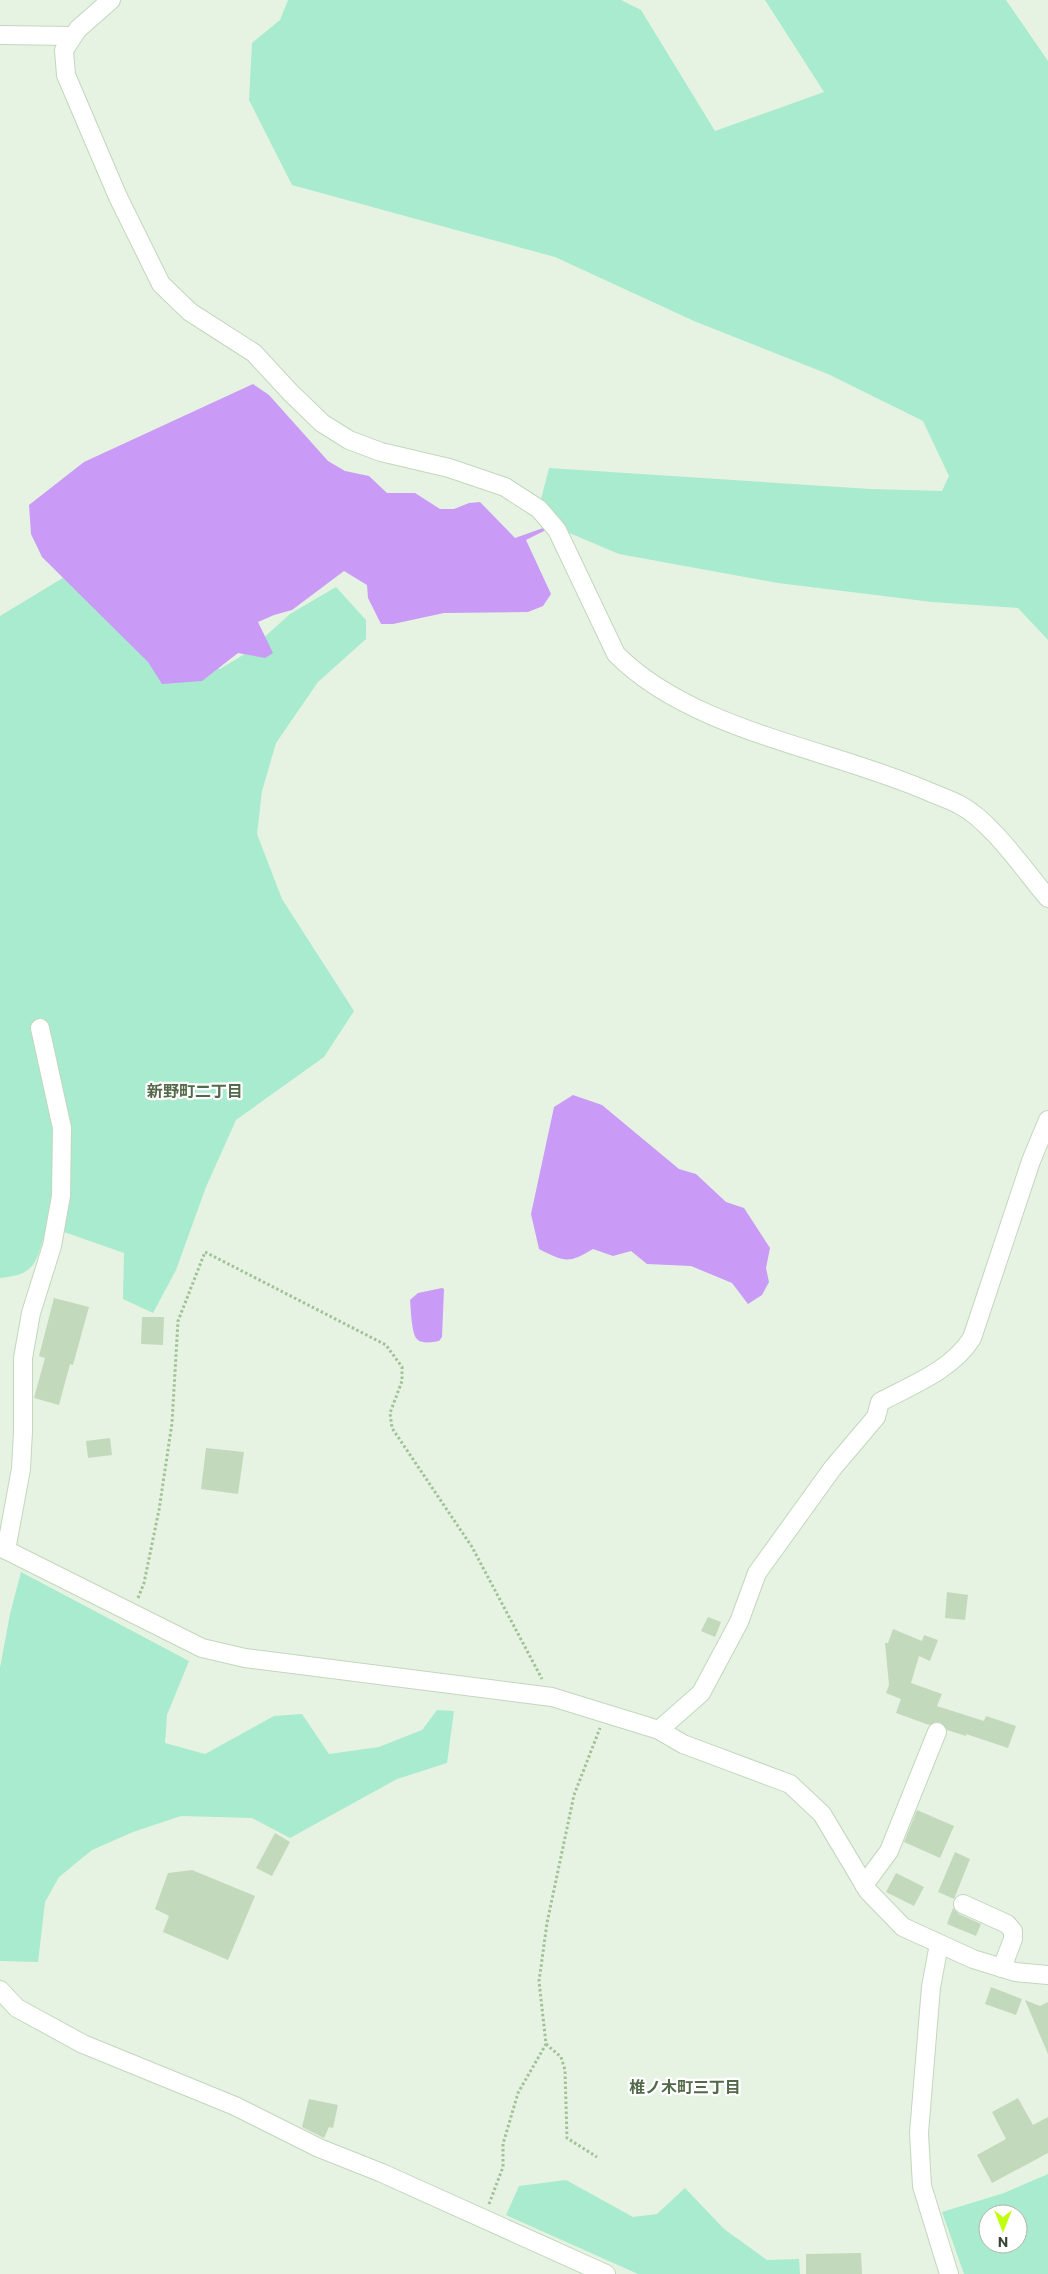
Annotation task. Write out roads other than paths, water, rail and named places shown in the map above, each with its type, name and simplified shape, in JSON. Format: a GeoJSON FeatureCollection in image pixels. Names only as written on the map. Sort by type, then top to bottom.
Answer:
{"type":"FeatureCollection","features":[{"type":"Feature","properties":{"kind":"street"},"geometry":{"type":"LineString","coordinates":[[111,0],[72,36],[64,50],[66,75],[118,197],[161,284],[190,312],[254,353],[322,423],[349,440],[381,452],[449,468],[505,487],[539,509],[557,530],[616,654],[630,669],[658,688],[716,718],[892,776],[960,805],[980,819],[1048,898]]}},
{"type":"Feature","properties":{"kind":"street"},"geometry":{"type":"LineString","coordinates":[[0,35],[72,36]]}},
{"type":"Feature","properties":{"kind":"street"},"geometry":{"type":"LineString","coordinates":[[40,1028],[62,1128],[61,1196],[52,1246],[31,1313],[23,1358],[21,1469],[3,1549],[202,1648],[245,1658],[552,1697],[659,1730],[683,1744],[790,1784],[822,1814],[864,1885],[904,1927],[973,1959],[1002,1968],[1048,1975]]}},
{"type":"Feature","properties":{"kind":"street"},"geometry":{"type":"LineString","coordinates":[[659,1730],[701,1693],[739,1622],[757,1573],[832,1469],[876,1417],[880,1402],[943,1368],[972,1338],[1031,1162],[1048,1120]]}},
{"type":"Feature","properties":{"kind":"street"},"geometry":{"type":"LineString","coordinates":[[864,1885],[889,1851],[937,1732]]}},
{"type":"Feature","properties":{"kind":"street"},"geometry":{"type":"LineString","coordinates":[[963,1904],[1007,1924],[1013,1931],[1013,1940],[1002,1968]]}},
{"type":"Feature","properties":{"kind":"street"},"geometry":{"type":"LineString","coordinates":[[939,1944],[931,1987],[919,2133],[922,2186],[949,2274]]}},
{"type":"Feature","properties":{"kind":"street"},"geometry":{"type":"LineString","coordinates":[[0,1990],[17,2008],[83,2044],[235,2106],[319,2148],[382,2174],[606,2274]]}},
{"type":"Feature","properties":{"kind":"district","name":"新野町二丁目"},"geometry":{"type":"Point","coordinates":[195,1090]}},
{"type":"Feature","properties":{"kind":"district","name":"椎ノ木町三丁目"},"geometry":{"type":"Point","coordinates":[685,2086]}}]}
